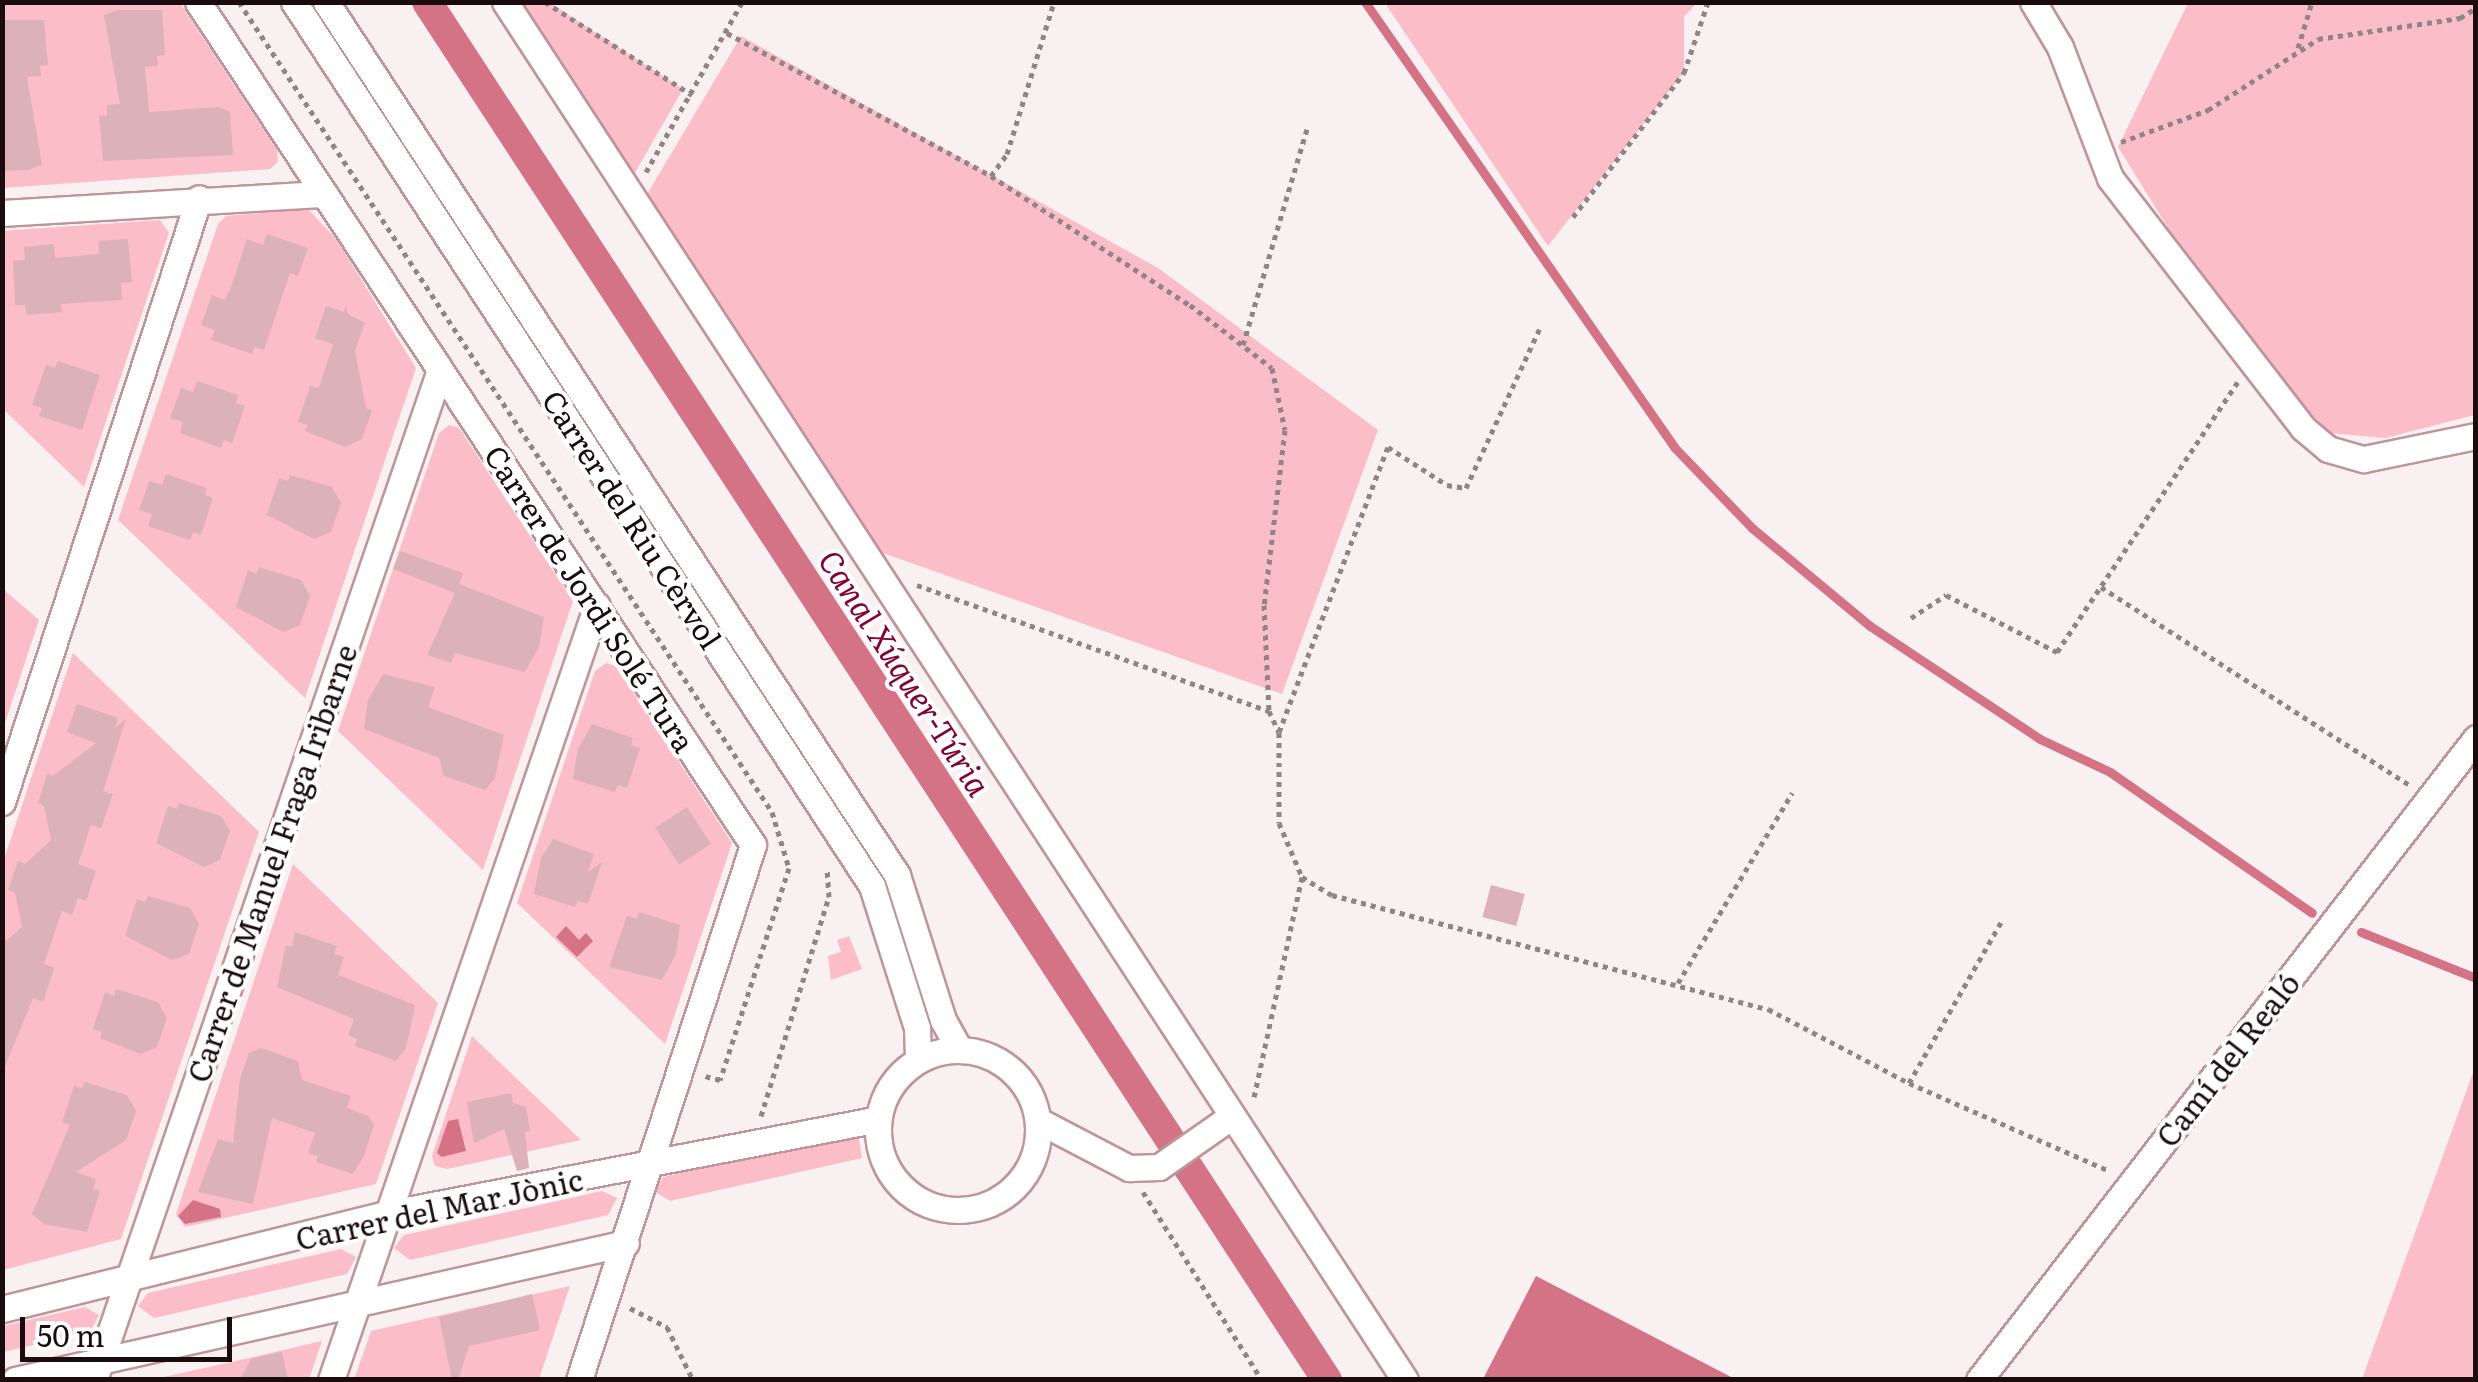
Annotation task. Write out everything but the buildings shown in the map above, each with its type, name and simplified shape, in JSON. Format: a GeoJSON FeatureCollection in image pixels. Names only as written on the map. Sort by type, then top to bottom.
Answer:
{"type":"FeatureCollection","features":[{"type":"Feature","properties":{"kind":"street","name":"Carrer de Jordi Solé Tura"},"geometry":{"type":"LineString","coordinates":[[198,2],[753,845],[653,1166],[579,1380]]}},
{"type":"Feature","properties":{"kind":"street","name":"Carrer del Riu Cèrvol"},"geometry":{"type":"LineString","coordinates":[[294,2],[872,886],[917,1028],[918,1060]]}},
{"type":"Feature","properties":{"kind":"street","name":"Carrer del Riu Cèrvol"},"geometry":{"type":"LineString","coordinates":[[326,2],[896,875],[943,1020],[960,1049]]}},
{"type":"Feature","properties":{"kind":"street"},"geometry":{"type":"LineString","coordinates":[[505,2],[876,570],[1224,1123],[1405,1380]]}},
{"type":"Feature","properties":{"kind":"street"},"geometry":{"type":"LineString","coordinates":[[2032,2],[2060,47],[2097,156],[2292,416],[2328,449],[2364,459],[2476,436]]}},
{"type":"Feature","properties":{"kind":"street"},"geometry":{"type":"LineString","coordinates":[[2,213],[199,198],[324,194]]}},
{"type":"Feature","properties":{"kind":"street"},"geometry":{"type":"LineString","coordinates":[[2,802],[199,198]]}},
{"type":"Feature","properties":{"kind":"street","name":"Carrer de Manuel Fraga Iribarne"},"geometry":{"type":"LineString","coordinates":[[97,1368],[440,370]]}},
{"type":"Feature","properties":{"kind":"street"},"geometry":{"type":"LineString","coordinates":[[331,1380],[597,605]]}},
{"type":"Feature","properties":{"kind":"street","name":"Camí del Realó"},"geometry":{"type":"LineString","coordinates":[[1979,1380],[2366,888],[2476,738]]}},
{"type":"Feature","properties":{"kind":"street"},"geometry":{"type":"LineString","coordinates":[[960,1049],[1004,1063],[1021,1079],[1039,1121],[1027,1174],[1009,1194],[958,1211],[906,1193],[888,1172],[878,1119],[899,1074],[918,1060],[960,1049]]}},
{"type":"Feature","properties":{"kind":"street","name":"Carrer del Mar Jònic"},"geometry":{"type":"LineString","coordinates":[[2,1309],[391,1212],[653,1166],[878,1119]]}},
{"type":"Feature","properties":{"kind":"street"},"geometry":{"type":"LineString","coordinates":[[1039,1121],[1130,1168],[1160,1167],[1224,1123]]}},
{"type":"Feature","properties":{"kind":"street"},"geometry":{"type":"LineString","coordinates":[[15,1380],[97,1368],[358,1299],[626,1243]]}},
{"type":"Feature","properties":{"kind":"path"},"geometry":{"type":"LineString","coordinates":[[545,2],[692,95]]}},
{"type":"Feature","properties":{"kind":"path"},"geometry":{"type":"LineString","coordinates":[[631,196],[742,2]]}},
{"type":"Feature","properties":{"kind":"path"},"geometry":{"type":"LineString","coordinates":[[991,176],[1006,154],[1054,2]]}},
{"type":"Feature","properties":{"kind":"path"},"geometry":{"type":"LineString","coordinates":[[1573,217],[1684,72],[1708,2]]}},
{"type":"Feature","properties":{"kind":"path"},"geometry":{"type":"LineString","coordinates":[[2298,48],[2312,2]]}},
{"type":"Feature","properties":{"kind":"path"},"geometry":{"type":"LineString","coordinates":[[2097,156],[2137,133],[2208,110],[2258,81],[2298,48],[2342,33],[2460,18],[2476,8]]}},
{"type":"Feature","properties":{"kind":"path"},"geometry":{"type":"LineString","coordinates":[[726,33],[991,176],[1272,368],[1285,430],[1264,605],[1269,711],[1279,732]]}},
{"type":"Feature","properties":{"kind":"path"},"geometry":{"type":"LineString","coordinates":[[1243,345],[1308,125]]}},
{"type":"Feature","properties":{"kind":"path"},"geometry":{"type":"LineString","coordinates":[[1540,328],[1466,488],[1447,485],[1388,447],[1279,732],[1279,823],[1302,876],[1332,895],[1678,982],[1768,1009],[1910,1084],[2132,1181]]}},
{"type":"Feature","properties":{"kind":"path"},"geometry":{"type":"LineString","coordinates":[[1911,618],[1946,595],[2058,652],[2251,363]]}},
{"type":"Feature","properties":{"kind":"path"},"geometry":{"type":"LineString","coordinates":[[876,570],[1269,711]]}},
{"type":"Feature","properties":{"kind":"path"},"geometry":{"type":"LineString","coordinates":[[2101,587],[2411,785],[2422,770]]}},
{"type":"Feature","properties":{"kind":"path"},"geometry":{"type":"LineString","coordinates":[[1678,982],[1792,793]]}},
{"type":"Feature","properties":{"kind":"path"},"geometry":{"type":"LineString","coordinates":[[752,1145],[830,897],[821,853]]}},
{"type":"Feature","properties":{"kind":"path"},"geometry":{"type":"LineString","coordinates":[[1224,1123],[1258,1098],[1302,876]]}},
{"type":"Feature","properties":{"kind":"path"},"geometry":{"type":"LineString","coordinates":[[1910,1084],[2003,919]]}},
{"type":"Feature","properties":{"kind":"path"},"geometry":{"type":"LineString","coordinates":[[1130,1168],[1262,1380]]}},
{"type":"Feature","properties":{"kind":"path"},"geometry":{"type":"LineString","coordinates":[[607,1298],[667,1327],[693,1380]]}},
{"type":"Feature","properties":{"kind":"shaded area"},"geometry":{"type":"Polygon","coordinates":[[[180,3],[277,150],[278,162],[270,169],[3,188],[3,4],[180,3]]]}},
{"type":"Feature","properties":{"kind":"shaded area"},"geometry":{"type":"Polygon","coordinates":[[[519,3],[550,3],[683,89],[633,176],[519,3]]]}},
{"type":"Feature","properties":{"kind":"shaded area"},"geometry":{"type":"Polygon","coordinates":[[[1385,3],[1697,3],[1684,17],[1684,72],[1548,246],[1385,3]]]}},
{"type":"Feature","properties":{"kind":"shaded area"},"geometry":{"type":"Polygon","coordinates":[[[2188,3],[2475,3],[2475,415],[2385,438],[2329,433],[2229,326],[2118,147],[2188,3]]]}},
{"type":"Feature","properties":{"kind":"shaded area"},"geometry":{"type":"Polygon","coordinates":[[[741,36],[1158,268],[1378,430],[1282,694],[880,552],[646,196],[741,36]]]}},
{"type":"Feature","properties":{"kind":"shaded area"},"geometry":{"type":"Polygon","coordinates":[[[308,209],[336,239],[416,368],[305,698],[118,520],[218,224],[226,216],[308,209]]]}},
{"type":"Feature","properties":{"kind":"shaded area"},"geometry":{"type":"Polygon","coordinates":[[[160,220],[169,233],[84,487],[3,409],[2,231],[160,220]]]}},
{"type":"Feature","properties":{"kind":"shaded area"},"geometry":{"type":"Polygon","coordinates":[[[449,425],[459,428],[573,601],[483,870],[338,731],[439,433],[449,425]]]}},
{"type":"Feature","properties":{"kind":"shaded area"},"geometry":{"type":"Polygon","coordinates":[[[3,589],[39,620],[3,729],[3,589]]]}},
{"type":"Feature","properties":{"kind":"shaded area"},"geometry":{"type":"Polygon","coordinates":[[[73,653],[259,832],[121,1239],[3,1270],[3,862],[73,653]]]}},
{"type":"Feature","properties":{"kind":"shaded area"},"geometry":{"type":"Polygon","coordinates":[[[606,663],[616,666],[732,843],[665,1044],[517,903],[595,671],[606,663]]]}},
{"type":"Feature","properties":{"kind":"shaded area"},"geometry":{"type":"Polygon","coordinates":[[[293,864],[438,1003],[376,1184],[185,1227],[176,1214],[293,864]]]}},
{"type":"Feature","properties":{"kind":"shaded area"},"geometry":{"type":"Polygon","coordinates":[[[566,926],[579,940],[586,933],[593,941],[577,957],[556,937],[566,926]]]}},
{"type":"Feature","properties":{"kind":"shaded area"},"geometry":{"type":"Polygon","coordinates":[[[849,936],[862,969],[831,980],[828,956],[841,952],[837,940],[849,936]]]}},
{"type":"Feature","properties":{"kind":"shaded area"},"geometry":{"type":"Polygon","coordinates":[[[472,1036],[581,1140],[447,1169],[435,1166],[432,1156],[472,1036]]]}},
{"type":"Feature","properties":{"kind":"shaded area"},"geometry":{"type":"Polygon","coordinates":[[[2475,1067],[2475,1379],[2362,1379],[2475,1067]]]}},
{"type":"Feature","properties":{"kind":"shaded area"},"geometry":{"type":"Polygon","coordinates":[[[458,1119],[466,1151],[442,1157],[437,1153],[448,1121],[458,1119]]]}},
{"type":"Feature","properties":{"kind":"shaded area"},"geometry":{"type":"Polygon","coordinates":[[[858,1133],[862,1158],[670,1201],[655,1192],[663,1177],[858,1133]]]}},
{"type":"Feature","properties":{"kind":"shaded area"},"geometry":{"type":"Polygon","coordinates":[[[602,1191],[617,1198],[608,1215],[410,1260],[394,1248],[404,1235],[602,1191]]]}},
{"type":"Feature","properties":{"kind":"shaded area"},"geometry":{"type":"Polygon","coordinates":[[[193,1200],[220,1209],[221,1217],[185,1224],[178,1216],[193,1200]]]}},
{"type":"Feature","properties":{"kind":"shaded area"},"geometry":{"type":"Polygon","coordinates":[[[341,1249],[356,1257],[347,1274],[154,1318],[138,1306],[148,1293],[341,1249]]]}},
{"type":"Feature","properties":{"kind":"shaded area"},"geometry":{"type":"Polygon","coordinates":[[[1536,1276],[1735,1379],[1483,1379],[1536,1276]]]}},
{"type":"Feature","properties":{"kind":"shaded area"},"geometry":{"type":"Polygon","coordinates":[[[570,1286],[539,1379],[354,1380],[371,1331],[570,1286]]]}},
{"type":"Feature","properties":{"kind":"shaded area"},"geometry":{"type":"Polygon","coordinates":[[[85,1307],[99,1315],[90,1332],[3,1352],[3,1326],[85,1307]]]}},
{"type":"Feature","properties":{"kind":"shaded area"},"geometry":{"type":"Polygon","coordinates":[[[322,1341],[309,1379],[150,1380],[236,1361],[322,1341]]]}},
{"type":"Feature","properties":{"kind":"waterway","name":"Canal Xúquer-Túria"},"geometry":{"type":"LineString","coordinates":[[427,2],[1327,1380]]}},
{"type":"Feature","properties":{"kind":"waterway"},"geometry":{"type":"LineString","coordinates":[[1365,2],[1675,448],[1752,528],[1870,626],[2040,739],[2110,772],[2312,913]]}},
{"type":"Feature","properties":{"kind":"waterway"},"geometry":{"type":"LineString","coordinates":[[2361,932],[2476,978]]}}]}
